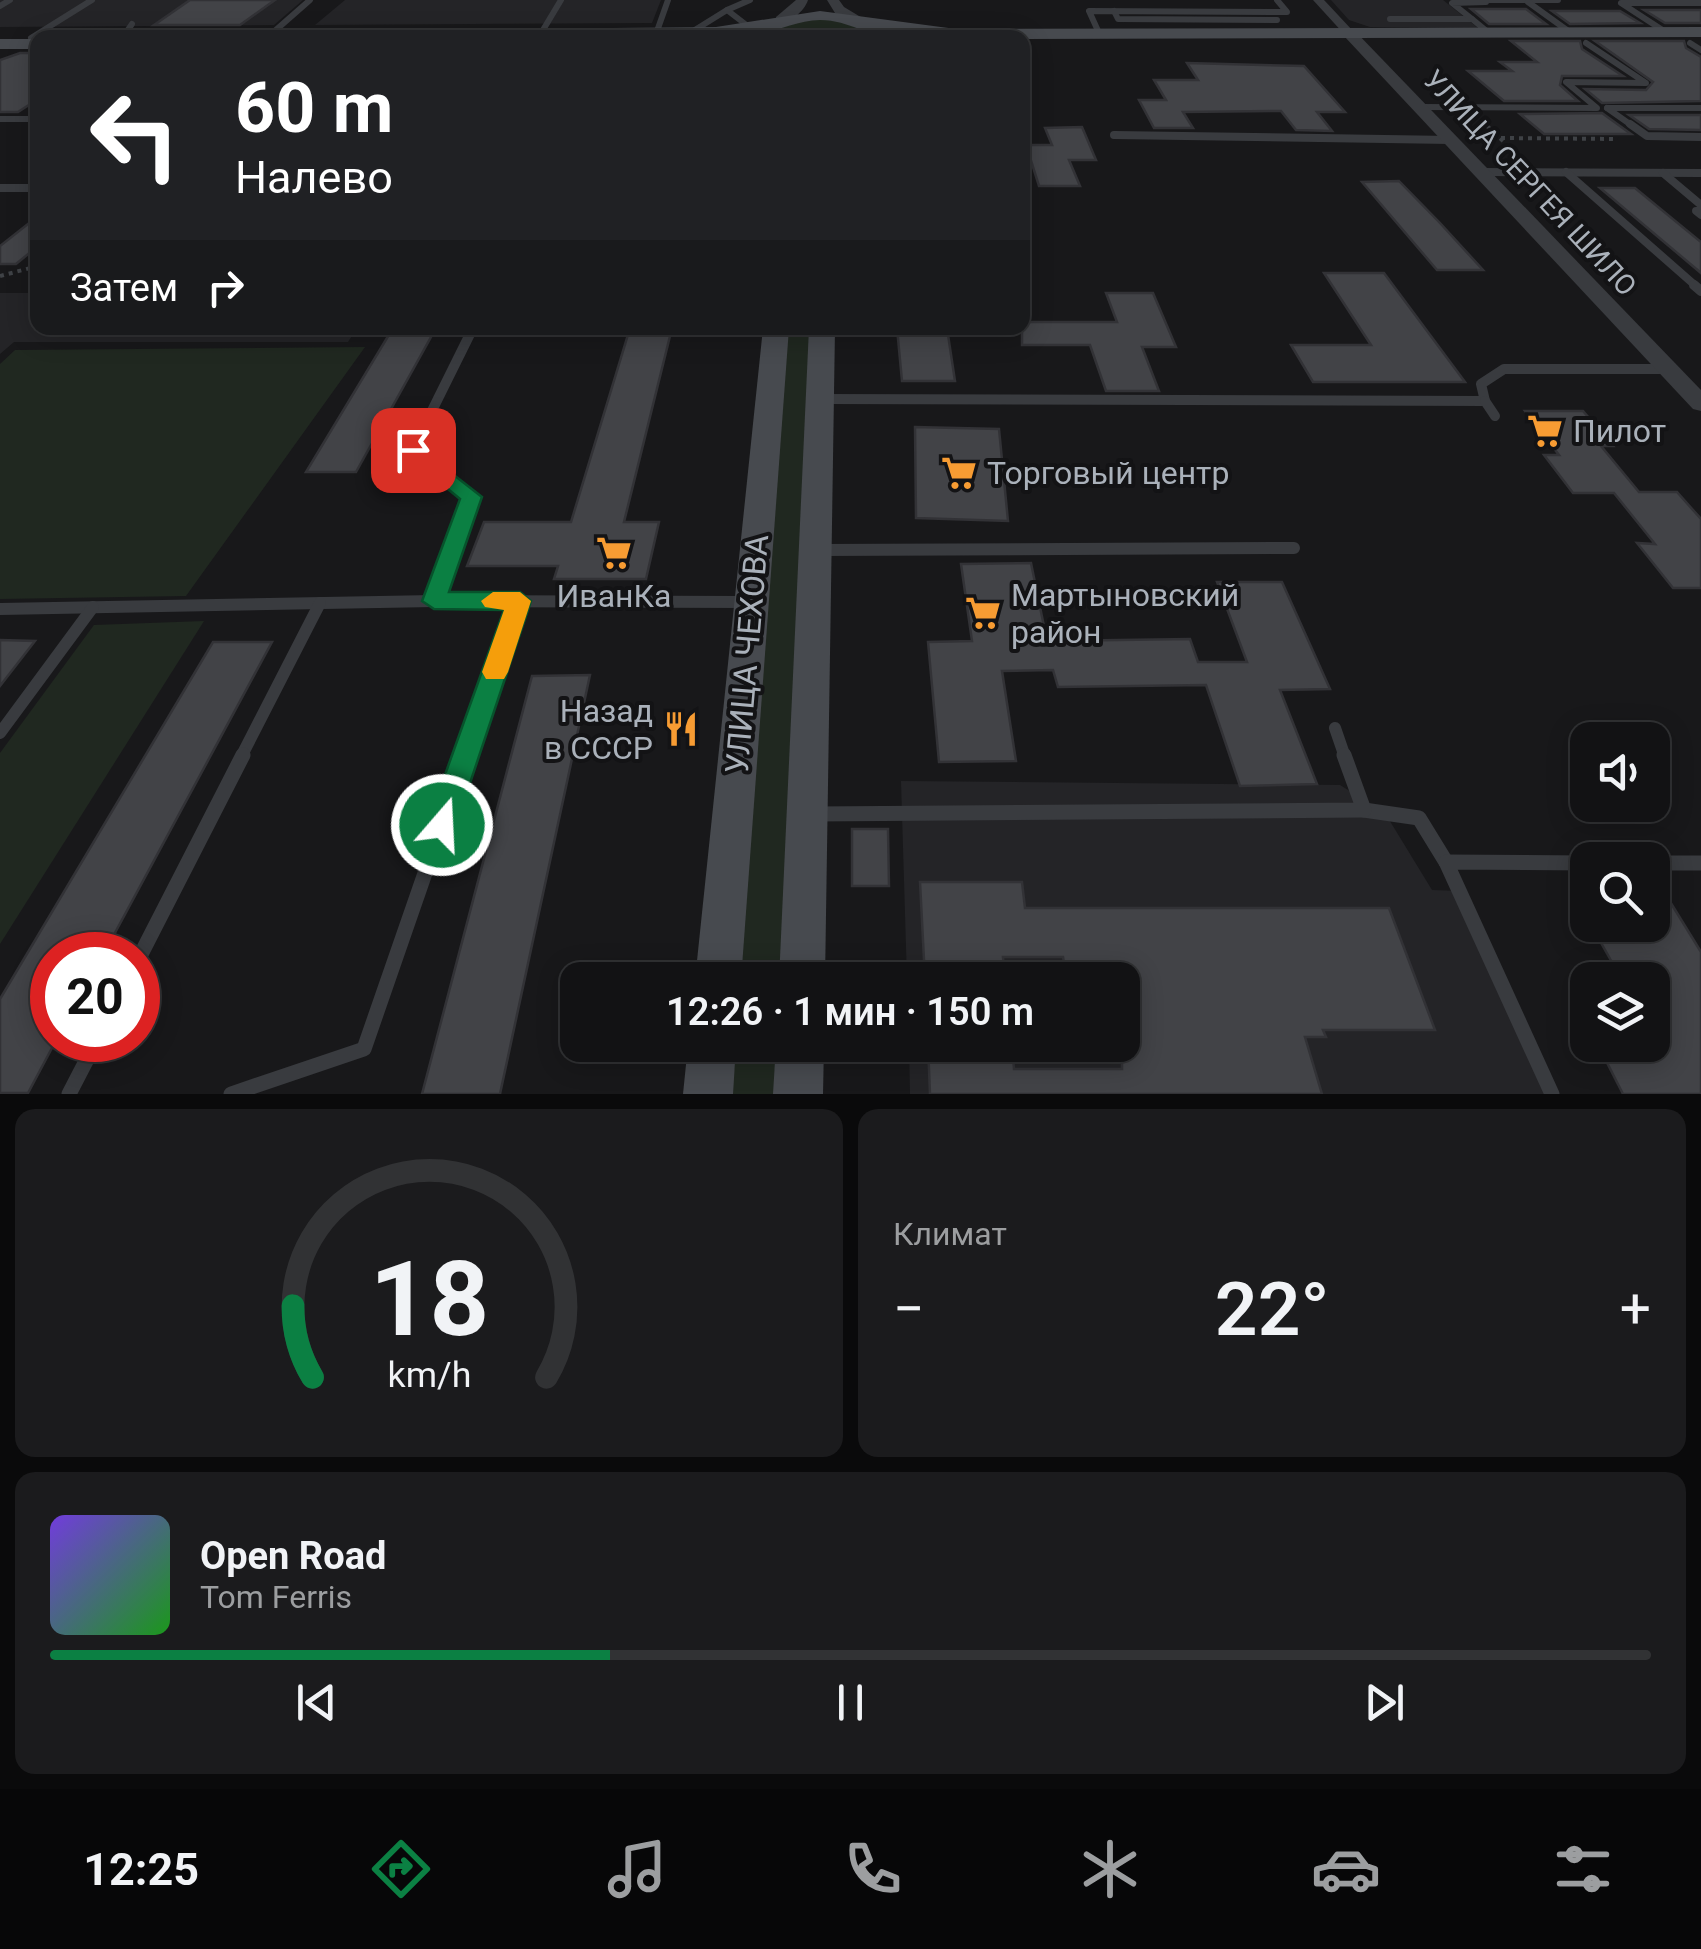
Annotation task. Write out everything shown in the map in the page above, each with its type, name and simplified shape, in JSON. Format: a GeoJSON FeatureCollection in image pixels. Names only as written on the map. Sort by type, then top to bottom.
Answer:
{"type":"FeatureCollection","features":[{"type":"Feature","properties":{"kind":"main road"},"geometry":{"type":"LineString","coordinates":[[730,30],[832,17],[875,28]]}},
{"type":"Feature","properties":{"kind":"main road"},"geometry":{"type":"LineString","coordinates":[[1030,34],[1282,27],[1354,38],[1698,42]]}},
{"type":"Feature","properties":{"kind":"main road"},"geometry":{"type":"LineString","coordinates":[[1030,44],[1668,32],[1698,42]]}},
{"type":"Feature","properties":{"kind":"main road"},"geometry":{"type":"LineString","coordinates":[[0,41],[30,40]]}},
{"type":"Feature","properties":{"kind":"main road","name":"УЛИЦА ЧЕХОВА"},"geometry":{"type":"LineString","coordinates":[[720,962],[775,335]]}},
{"type":"Feature","properties":{"kind":"main road","name":"УЛИЦА ЧЕХОВА"},"geometry":{"type":"LineString","coordinates":[[803,962],[822,335]]}},
{"type":"Feature","properties":{"kind":"main road"},"geometry":{"type":"LineString","coordinates":[[708,1094],[711,1062]]}},
{"type":"Feature","properties":{"kind":"main road"},"geometry":{"type":"LineString","coordinates":[[798,1094],[799,1062]]}},
{"type":"Feature","properties":{"kind":"street"},"geometry":{"type":"LineString","coordinates":[[760,27],[800,6],[802,0]]}},
{"type":"Feature","properties":{"kind":"street"},"geometry":{"type":"LineString","coordinates":[[832,0],[840,10],[875,28]]}},
{"type":"Feature","properties":{"kind":"street","name":"УЛИЦА СЕРГЕЯ ШИЛО"},"geometry":{"type":"LineString","coordinates":[[1318,0],[1701,404]]}},
{"type":"Feature","properties":{"kind":"lane"},"geometry":{"type":"LineString","coordinates":[[0,6],[10,0]]}},
{"type":"Feature","properties":{"kind":"lane"},"geometry":{"type":"LineString","coordinates":[[50,30],[92,0]]}},
{"type":"Feature","properties":{"kind":"lane"},"geometry":{"type":"LineString","coordinates":[[276,30],[310,0]]}},
{"type":"Feature","properties":{"kind":"lane"},"geometry":{"type":"LineString","coordinates":[[543,30],[561,0]]}},
{"type":"Feature","properties":{"kind":"lane"},"geometry":{"type":"LineString","coordinates":[[657,30],[668,0]]}},
{"type":"Feature","properties":{"kind":"lane"},"geometry":{"type":"LineString","coordinates":[[696,30],[750,0]]}},
{"type":"Feature","properties":{"kind":"lane"},"geometry":{"type":"LineString","coordinates":[[1098,34],[1089,11],[1287,12],[1277,0]]}},
{"type":"Feature","properties":{"kind":"lane"},"geometry":{"type":"LineString","coordinates":[[1489,33],[1452,2],[1558,0]]}},
{"type":"Feature","properties":{"kind":"lane"},"geometry":{"type":"LineString","coordinates":[[1528,2],[1571,33]]}},
{"type":"Feature","properties":{"kind":"lane"},"geometry":{"type":"LineString","coordinates":[[1668,32],[1621,4],[1701,3]]}},
{"type":"Feature","properties":{"kind":"lane"},"geometry":{"type":"LineString","coordinates":[[726,10],[760,27]]}},
{"type":"Feature","properties":{"kind":"lane"},"geometry":{"type":"LineString","coordinates":[[1114,11],[1118,19],[1282,27]]}},
{"type":"Feature","properties":{"kind":"lane"},"geometry":{"type":"LineString","coordinates":[[1270,12],[1282,27]]}},
{"type":"Feature","properties":{"kind":"lane"},"geometry":{"type":"LineString","coordinates":[[1390,19],[1472,20]]}},
{"type":"Feature","properties":{"kind":"lane"},"geometry":{"type":"LineString","coordinates":[[1586,43],[1646,83],[1566,82],[1647,136],[1701,137]]}},
{"type":"Feature","properties":{"kind":"lane"},"geometry":{"type":"LineString","coordinates":[[1420,107],[1701,108]]}},
{"type":"Feature","properties":{"kind":"lane"},"geometry":{"type":"LineString","coordinates":[[0,119],[30,119]]}},
{"type":"Feature","properties":{"kind":"lane"},"geometry":{"type":"LineString","coordinates":[[1114,135],[1452,140]]}},
{"type":"Feature","properties":{"kind":"lane"},"geometry":{"type":"LineString","coordinates":[[1482,172],[1701,173]]}},
{"type":"Feature","properties":{"kind":"lane"},"geometry":{"type":"LineString","coordinates":[[1566,172],[1701,291]]}},
{"type":"Feature","properties":{"kind":"lane"},"geometry":{"type":"LineString","coordinates":[[1663,172],[1701,210]]}},
{"type":"Feature","properties":{"kind":"lane"},"geometry":{"type":"LineString","coordinates":[[3,190],[30,188]]}},
{"type":"Feature","properties":{"kind":"lane"},"geometry":{"type":"LineString","coordinates":[[434,601],[471,497],[413,450],[470,335]]}},
{"type":"Feature","properties":{"kind":"lane"},"geometry":{"type":"LineString","coordinates":[[1495,416],[1480,384],[1504,368],[1668,369]]}},
{"type":"Feature","properties":{"kind":"lane"},"geometry":{"type":"LineString","coordinates":[[819,399],[1485,401]]}},
{"type":"Feature","properties":{"kind":"lane"},"geometry":{"type":"LineString","coordinates":[[815,550],[1294,548]]}},
{"type":"Feature","properties":{"kind":"lane"},"geometry":{"type":"LineString","coordinates":[[0,609],[434,601],[752,602]]}},
{"type":"Feature","properties":{"kind":"lane"},"geometry":{"type":"LineString","coordinates":[[231,1094],[364,1050],[520,601]]}},
{"type":"Feature","properties":{"kind":"lane"},"geometry":{"type":"LineString","coordinates":[[152,932],[320,603]]}},
{"type":"Feature","properties":{"kind":"lane"},"geometry":{"type":"LineString","coordinates":[[0,733],[93,607]]}},
{"type":"Feature","properties":{"kind":"lane"},"geometry":{"type":"LineString","coordinates":[[1335,728],[1364,810]]}},
{"type":"Feature","properties":{"kind":"lane"},"geometry":{"type":"LineString","coordinates":[[809,814],[1364,810],[1419,818],[1446,862],[1552,1094]]}},
{"type":"Feature","properties":{"kind":"lane"},"geometry":{"type":"LineString","coordinates":[[1446,862],[1570,863]]}},
{"type":"Feature","properties":{"kind":"lane"},"geometry":{"type":"LineString","coordinates":[[1670,863],[1701,863]]}},
{"type":"Feature","properties":{"kind":"lane"},"geometry":{"type":"LineString","coordinates":[[69,1094],[85,1062]]}},
{"type":"Feature","properties":{"kind":"path"},"geometry":{"type":"LineString","coordinates":[[1466,107],[1536,172]]}},
{"type":"Feature","properties":{"kind":"path"},"geometry":{"type":"LineString","coordinates":[[1500,138],[1626,139]]}},
{"type":"Feature","properties":{"kind":"path"},"geometry":{"type":"LineString","coordinates":[[0,276],[30,268]]}},
{"type":"Feature","properties":{"kind":"shaded area"},"geometry":{"type":"Polygon","coordinates":[[[0,0],[303,0],[274,25],[0,27],[0,0]]]}},
{"type":"Feature","properties":{"kind":"shaded area"},"geometry":{"type":"Polygon","coordinates":[[[345,0],[661,0],[652,23],[315,25],[345,0]]]}},
{"type":"Feature","properties":{"kind":"shaded area"},"geometry":{"type":"Polygon","coordinates":[[[1331,0],[1443,0],[1478,28],[1370,27],[1349,20],[1331,0]]]}},
{"type":"Feature","properties":{"kind":"shaded area"},"geometry":{"type":"Polygon","coordinates":[[[815,19],[841,21],[867,30],[764,30],[815,19]]]}},
{"type":"Feature","properties":{"kind":"shaded area"},"geometry":{"type":"Polygon","coordinates":[[[0,293],[30,293],[30,335],[352,335],[348,342],[14,342],[0,354],[0,293]]]}},
{"type":"Feature","properties":{"kind":"shaded area"},"geometry":{"type":"Polygon","coordinates":[[[785,335],[811,335],[786,962],[739,962],[785,335]]]}},
{"type":"Feature","properties":{"kind":"shaded area"},"geometry":{"type":"Polygon","coordinates":[[[365,347],[186,596],[0,599],[0,364],[15,350],[365,347]]]}},
{"type":"Feature","properties":{"kind":"shaded area"},"geometry":{"type":"Polygon","coordinates":[[[204,621],[0,944],[0,753],[94,625],[204,621]]]}},
{"type":"Feature","properties":{"kind":"shaded area"},"geometry":{"type":"Polygon","coordinates":[[[901,781],[1340,785],[1385,813],[1432,890],[1461,891],[1552,1094],[910,1094],[909,1062],[1140,1062],[1140,962],[906,962],[901,781]]]}},
{"type":"Feature","properties":{"kind":"shaded area"},"geometry":{"type":"Polygon","coordinates":[[[732,1062],[781,1062],[780,1094],[729,1094],[732,1062]]]}},
{"type":"Feature","properties":{"kind":"building"},"geometry":{"type":"Polygon","coordinates":[[[190,0],[275,0],[240,25],[154,25],[190,0]]]}},
{"type":"Feature","properties":{"kind":"building"},"geometry":{"type":"Polygon","coordinates":[[[1471,9],[1526,9],[1546,24],[1489,24],[1471,9]]]}},
{"type":"Feature","properties":{"kind":"building"},"geometry":{"type":"Polygon","coordinates":[[[1644,10],[1701,10],[1701,23],[1665,23],[1644,10]]]}},
{"type":"Feature","properties":{"kind":"building"},"geometry":{"type":"Polygon","coordinates":[[[1552,11],[1620,11],[1640,23],[1570,24],[1552,11]]]}},
{"type":"Feature","properties":{"kind":"building"},"geometry":{"type":"Polygon","coordinates":[[[1511,41],[1580,41],[1582,49],[1623,76],[1562,76],[1560,85],[1578,101],[1504,101],[1468,71],[1512,71],[1500,62],[1537,62],[1511,41]]]}},
{"type":"Feature","properties":{"kind":"building"},"geometry":{"type":"Polygon","coordinates":[[[1595,41],[1684,41],[1686,48],[1701,57],[1701,101],[1602,103],[1585,89],[1646,90],[1653,82],[1595,41]]]}},
{"type":"Feature","properties":{"kind":"building"},"geometry":{"type":"Polygon","coordinates":[[[30,53],[30,104],[18,112],[0,112],[0,60],[30,53]]]}},
{"type":"Feature","properties":{"kind":"building"},"geometry":{"type":"Polygon","coordinates":[[[1187,63],[1304,66],[1345,112],[1317,112],[1332,131],[1296,130],[1281,111],[1183,112],[1193,128],[1154,128],[1139,100],[1166,100],[1154,80],[1198,80],[1187,63]]]}},
{"type":"Feature","properties":{"kind":"building"},"geometry":{"type":"Polygon","coordinates":[[[1602,113],[1631,134],[1544,134],[1520,114],[1602,113]]]}},
{"type":"Feature","properties":{"kind":"building"},"geometry":{"type":"Polygon","coordinates":[[[1629,115],[1701,115],[1701,130],[1649,129],[1629,115]]]}},
{"type":"Feature","properties":{"kind":"building"},"geometry":{"type":"Polygon","coordinates":[[[1082,127],[1096,160],[1069,160],[1080,186],[1039,186],[1030,145],[1052,145],[1045,128],[1082,127]]]}},
{"type":"Feature","properties":{"kind":"building"},"geometry":{"type":"Polygon","coordinates":[[[1399,181],[1483,270],[1437,270],[1362,182],[1399,181]]]}},
{"type":"Feature","properties":{"kind":"building"},"geometry":{"type":"Polygon","coordinates":[[[1600,188],[1635,188],[1701,242],[1701,273],[1600,188]]]}},
{"type":"Feature","properties":{"kind":"building"},"geometry":{"type":"Polygon","coordinates":[[[30,222],[30,253],[16,264],[0,264],[0,246],[30,222]]]}},
{"type":"Feature","properties":{"kind":"building"},"geometry":{"type":"Polygon","coordinates":[[[1324,273],[1384,273],[1465,382],[1313,382],[1291,345],[1371,345],[1324,273]]]}},
{"type":"Feature","properties":{"kind":"building"},"geometry":{"type":"Polygon","coordinates":[[[1106,293],[1153,293],[1176,347],[1142,347],[1159,391],[1106,391],[1090,345],[1022,345],[1022,335],[1030,335],[1030,322],[1117,322],[1106,293]]]}},
{"type":"Feature","properties":{"kind":"building"},"geometry":{"type":"Polygon","coordinates":[[[389,335],[432,335],[356,472],[306,472],[389,335]]]}},
{"type":"Feature","properties":{"kind":"building"},"geometry":{"type":"Polygon","coordinates":[[[628,335],[670,335],[624,522],[659,522],[646,579],[554,579],[558,566],[467,566],[484,522],[571,522],[628,335]]]}},
{"type":"Feature","properties":{"kind":"building"},"geometry":{"type":"Polygon","coordinates":[[[898,335],[948,335],[955,381],[902,381],[898,335]]]}},
{"type":"Feature","properties":{"kind":"building"},"geometry":{"type":"Polygon","coordinates":[[[1525,411],[1583,411],[1613,446],[1601,446],[1639,492],[1677,492],[1701,519],[1701,588],[1673,588],[1637,543],[1655,544],[1614,493],[1573,493],[1544,455],[1559,455],[1525,411]]]}},
{"type":"Feature","properties":{"kind":"building","name":"Торговый центр"},"geometry":{"type":"Polygon","coordinates":[[[915,427],[999,429],[1008,521],[916,518],[915,427]]]}},
{"type":"Feature","properties":{"kind":"building"},"geometry":{"type":"Polygon","coordinates":[[[1031,563],[1047,641],[1190,639],[1198,662],[1247,662],[1217,582],[1282,582],[1330,689],[1280,690],[1317,784],[1240,786],[1206,685],[1058,687],[1053,670],[1002,671],[1016,761],[939,762],[928,642],[972,641],[961,564],[1031,563]]]}},
{"type":"Feature","properties":{"kind":"building"},"geometry":{"type":"Polygon","coordinates":[[[0,640],[35,641],[0,686],[0,640]]]}},
{"type":"Feature","properties":{"kind":"building"},"geometry":{"type":"Polygon","coordinates":[[[213,642],[272,642],[115,932],[40,932],[213,642]]]}},
{"type":"Feature","properties":{"kind":"building"},"geometry":{"type":"Polygon","coordinates":[[[590,675],[500,1094],[422,1094],[532,676],[590,675]]]}},
{"type":"Feature","properties":{"kind":"building"},"geometry":{"type":"Polygon","coordinates":[[[852,829],[888,829],[889,886],[852,886],[852,829]]]}},
{"type":"Feature","properties":{"kind":"building"},"geometry":{"type":"Polygon","coordinates":[[[920,882],[1022,882],[1025,908],[1389,908],[1435,1030],[1323,1030],[1326,1037],[1305,1037],[1322,1094],[930,1094],[929,1062],[1013,1062],[1014,1069],[1122,1069],[1122,1062],[1140,1062],[1140,962],[1003,957],[1003,962],[924,962],[920,882]]]}},
{"type":"Feature","properties":{"kind":"building"},"geometry":{"type":"Polygon","coordinates":[[[1670,902],[1701,952],[1701,1094],[1623,1094],[1607,1062],[1670,1062],[1670,962],[1612,962],[1601,942],[1670,942],[1670,902]]]}},
{"type":"Feature","properties":{"kind":"building"},"geometry":{"type":"Polygon","coordinates":[[[30,949],[30,1062],[45,1062],[28,1093],[0,1093],[0,999],[30,949]]]}},
{"type":"Feature","properties":{"kind":"slow traffic"},"geometry":{"type":"LineString","coordinates":[[493,601],[520,601],[495,672]]}},
{"type":"Feature","properties":{"kind":"place","name":"Пилот"},"geometry":{"type":"Point","coordinates":[1545,431]}},
{"type":"Feature","properties":{"kind":"place","name":"Торговый центр"},"geometry":{"type":"Point","coordinates":[959,473]}},
{"type":"Feature","properties":{"kind":"place","name":"ИванКа"},"geometry":{"type":"Point","coordinates":[614,553]}},
{"type":"Feature","properties":{"kind":"place","name":"Мартыновский район"},"geometry":{"type":"Point","coordinates":[983,613]}},
{"type":"Feature","properties":{"kind":"place","name":"Назад в СССР"},"geometry":{"type":"Point","coordinates":[681,729]}},
{"type":"Feature","properties":{"kind":"route"},"geometry":{"type":"LineString","coordinates":[[413,450],[471,497],[434,601],[520,601],[442,825]]}}]}
